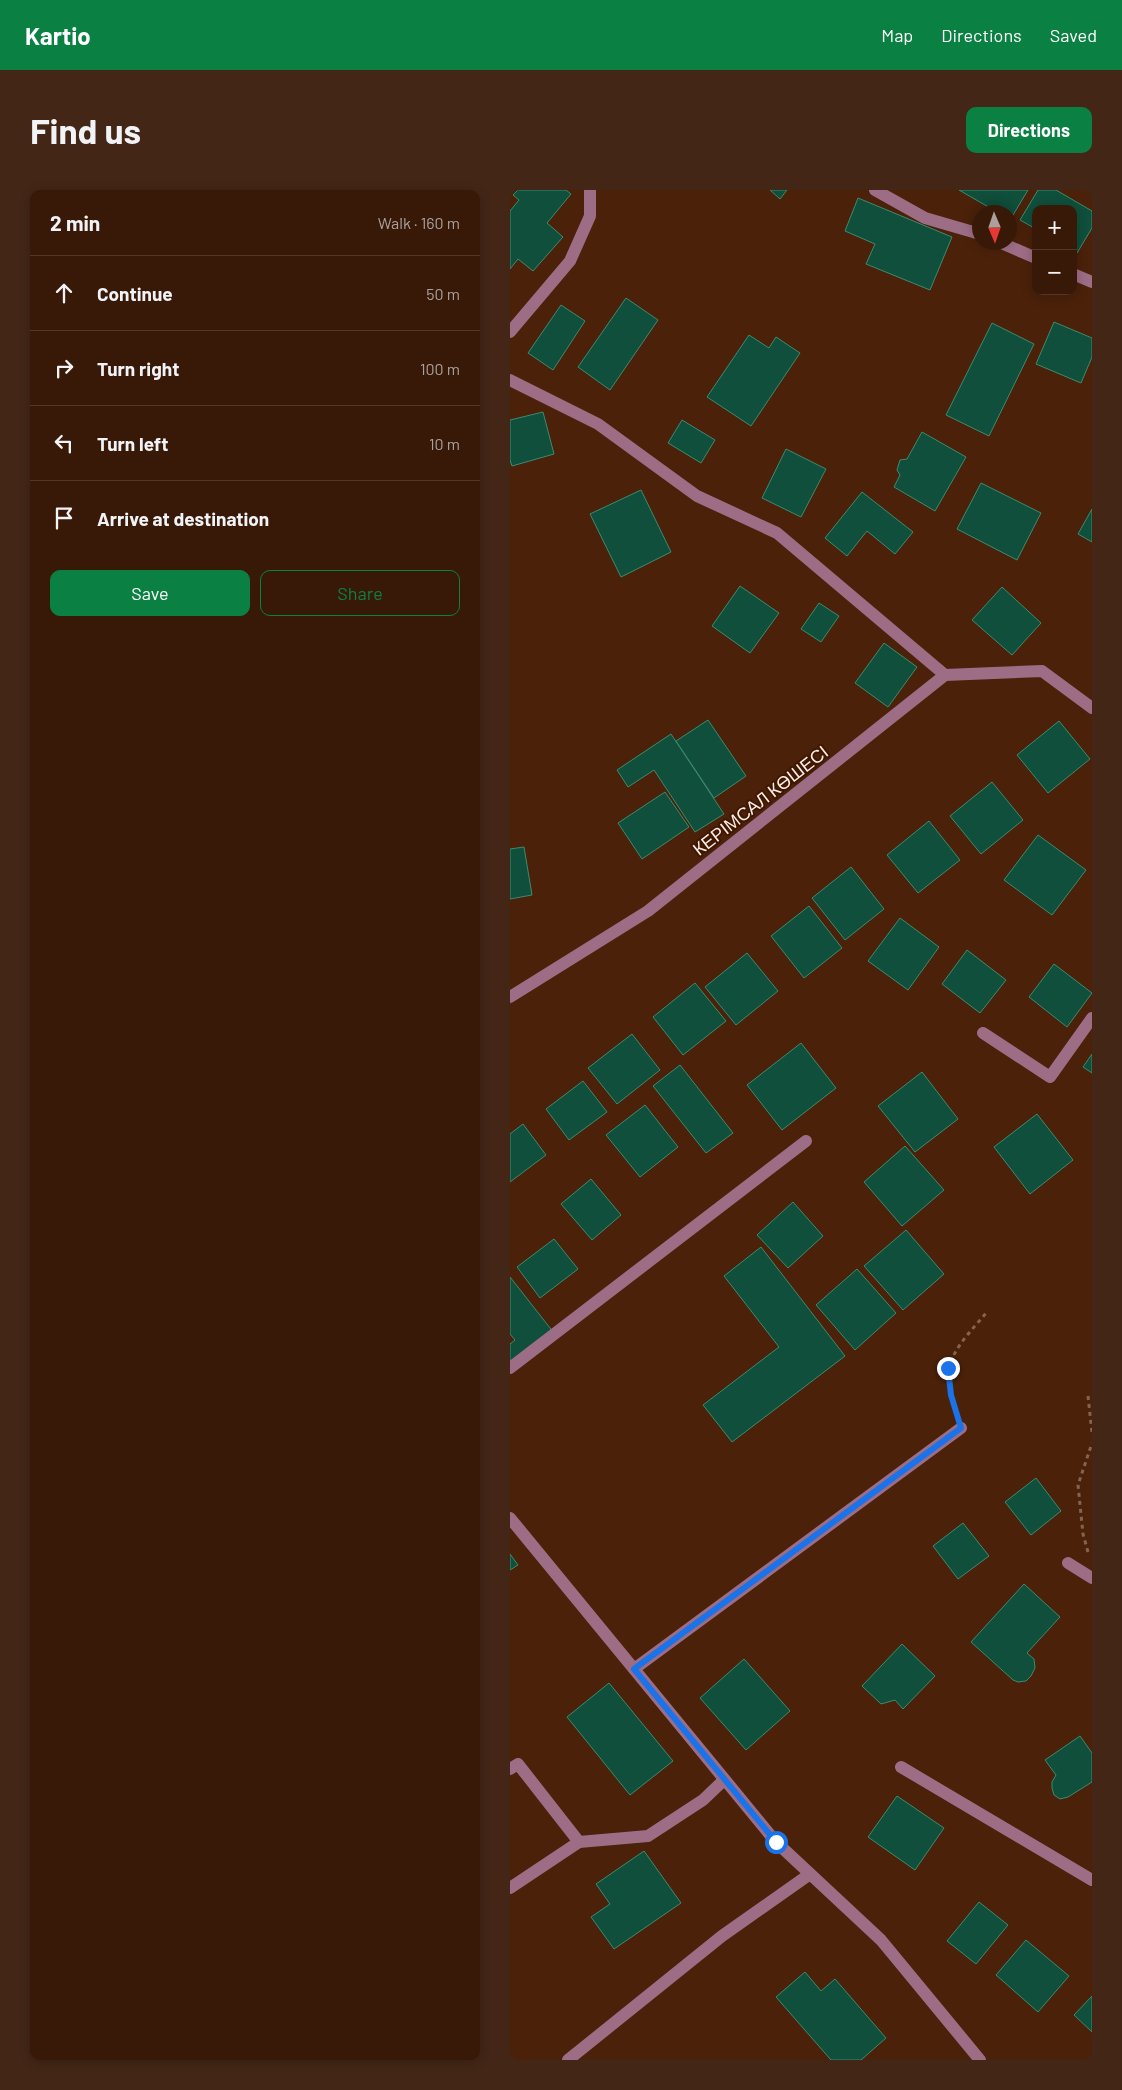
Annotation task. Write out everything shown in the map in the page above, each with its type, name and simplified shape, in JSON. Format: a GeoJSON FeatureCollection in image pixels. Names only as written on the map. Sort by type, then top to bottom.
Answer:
{"type":"FeatureCollection","features":[{"type":"Feature","properties":{"kind":"street"},"geometry":{"type":"LineString","coordinates":[[510,332],[570,261],[590,216],[590,190]]}},
{"type":"Feature","properties":{"kind":"street"},"geometry":{"type":"LineString","coordinates":[[875,190],[926,218],[972,232]]}},
{"type":"Feature","properties":{"kind":"street"},"geometry":{"type":"LineString","coordinates":[[1017,250],[1032,256]]}},
{"type":"Feature","properties":{"kind":"street"},"geometry":{"type":"LineString","coordinates":[[1077,276],[1092,282]]}},
{"type":"Feature","properties":{"kind":"street"},"geometry":{"type":"LineString","coordinates":[[510,380],[598,424],[696,496],[778,533],[946,675],[1042,671],[1092,708]]}},
{"type":"Feature","properties":{"kind":"street","name":"КЕРІМСАЛ КӨШЕСІ"},"geometry":{"type":"LineString","coordinates":[[510,997],[648,911],[946,675]]}},
{"type":"Feature","properties":{"kind":"street"},"geometry":{"type":"LineString","coordinates":[[983,1033],[1050,1076],[1092,1018]]}},
{"type":"Feature","properties":{"kind":"street"},"geometry":{"type":"LineString","coordinates":[[510,1368],[806,1141]]}},
{"type":"Feature","properties":{"kind":"street"},"geometry":{"type":"LineString","coordinates":[[634,1669],[961,1428]]}},
{"type":"Feature","properties":{"kind":"street"},"geometry":{"type":"LineString","coordinates":[[510,1518],[776,1842],[881,1940],[980,2060]]}},
{"type":"Feature","properties":{"kind":"street"},"geometry":{"type":"LineString","coordinates":[[1068,1563],[1092,1578]]}},
{"type":"Feature","properties":{"kind":"street"},"geometry":{"type":"LineString","coordinates":[[510,1769],[518,1764],[579,1842]]}},
{"type":"Feature","properties":{"kind":"street"},"geometry":{"type":"LineString","coordinates":[[901,1767],[1092,1880]]}},
{"type":"Feature","properties":{"kind":"street"},"geometry":{"type":"LineString","coordinates":[[510,1888],[579,1842],[648,1836],[703,1800],[724,1780]]}},
{"type":"Feature","properties":{"kind":"street"},"geometry":{"type":"LineString","coordinates":[[568,2060],[722,1936],[810,1874]]}},
{"type":"Feature","properties":{"kind":"path"},"geometry":{"type":"LineString","coordinates":[[961,1428],[951,1395],[948,1368],[960,1344],[986,1312]]}},
{"type":"Feature","properties":{"kind":"path"},"geometry":{"type":"LineString","coordinates":[[1088,1396],[1092,1433]]}},
{"type":"Feature","properties":{"kind":"path"},"geometry":{"type":"LineString","coordinates":[[1090,1559],[1083,1534],[1078,1485],[1092,1443]]}},
{"type":"Feature","properties":{"kind":"building"},"geometry":{"type":"Polygon","coordinates":[[[518,190],[566,190],[571,194],[547,223],[563,237],[533,271],[518,259],[510,269],[510,211],[519,200],[513,195],[518,190]]]}},
{"type":"Feature","properties":{"kind":"building"},"geometry":{"type":"Polygon","coordinates":[[[770,190],[787,190],[780,199],[770,190]]]}},
{"type":"Feature","properties":{"kind":"building"},"geometry":{"type":"Polygon","coordinates":[[[959,190],[1028,190],[1017,208],[1017,205],[985,205],[959,190]]]}},
{"type":"Feature","properties":{"kind":"building"},"geometry":{"type":"Polygon","coordinates":[[[1038,190],[1056,190],[1092,211],[1092,228],[1077,253],[1077,205],[1032,205],[1032,227],[1020,220],[1038,190]]]}},
{"type":"Feature","properties":{"kind":"building"},"geometry":{"type":"Polygon","coordinates":[[[858,198],[952,237],[930,290],[866,264],[875,244],[845,231],[858,198]]]}},
{"type":"Feature","properties":{"kind":"building"},"geometry":{"type":"Polygon","coordinates":[[[626,298],[658,320],[610,390],[578,367],[626,298]]]}},
{"type":"Feature","properties":{"kind":"building"},"geometry":{"type":"Polygon","coordinates":[[[561,305],[585,321],[553,370],[528,353],[561,305]]]}},
{"type":"Feature","properties":{"kind":"building"},"geometry":{"type":"Polygon","coordinates":[[[1054,322],[1092,338],[1092,357],[1081,383],[1036,364],[1054,322]]]}},
{"type":"Feature","properties":{"kind":"building"},"geometry":{"type":"Polygon","coordinates":[[[992,323],[1034,344],[989,436],[946,415],[992,323]]]}},
{"type":"Feature","properties":{"kind":"building"},"geometry":{"type":"Polygon","coordinates":[[[749,335],[769,348],[776,337],[800,353],[751,426],[707,397],[749,335]]]}},
{"type":"Feature","properties":{"kind":"building"},"geometry":{"type":"Polygon","coordinates":[[[543,412],[554,454],[512,466],[510,460],[510,420],[543,412]]]}},
{"type":"Feature","properties":{"kind":"building"},"geometry":{"type":"Polygon","coordinates":[[[682,420],[715,440],[701,463],[668,443],[682,420]]]}},
{"type":"Feature","properties":{"kind":"building"},"geometry":{"type":"Polygon","coordinates":[[[922,432],[966,457],[935,511],[894,487],[900,475],[897,470],[900,460],[907,459],[922,432]]]}},
{"type":"Feature","properties":{"kind":"building"},"geometry":{"type":"Polygon","coordinates":[[[786,449],[826,469],[801,517],[762,498],[786,449]]]}},
{"type":"Feature","properties":{"kind":"building"},"geometry":{"type":"Polygon","coordinates":[[[981,483],[1041,513],[1017,560],[957,529],[981,483]]]}},
{"type":"Feature","properties":{"kind":"building"},"geometry":{"type":"Polygon","coordinates":[[[641,490],[671,552],[621,577],[590,514],[641,490]]]}},
{"type":"Feature","properties":{"kind":"building"},"geometry":{"type":"Polygon","coordinates":[[[862,492],[913,532],[895,554],[867,531],[847,556],[825,538],[862,492]]]}},
{"type":"Feature","properties":{"kind":"building"},"geometry":{"type":"Polygon","coordinates":[[[1092,509],[1092,542],[1078,534],[1092,509]]]}},
{"type":"Feature","properties":{"kind":"building"},"geometry":{"type":"Polygon","coordinates":[[[740,586],[779,613],[750,653],[712,626],[740,586]]]}},
{"type":"Feature","properties":{"kind":"building"},"geometry":{"type":"Polygon","coordinates":[[[1002,587],[1041,623],[1012,655],[972,620],[1002,587]]]}},
{"type":"Feature","properties":{"kind":"building"},"geometry":{"type":"Polygon","coordinates":[[[819,603],[839,616],[821,642],[801,629],[819,603]]]}},
{"type":"Feature","properties":{"kind":"building"},"geometry":{"type":"Polygon","coordinates":[[[884,643],[917,667],[888,707],[855,683],[884,643]]]}},
{"type":"Feature","properties":{"kind":"building"},"geometry":{"type":"Polygon","coordinates":[[[708,720],[746,776],[714,798],[676,741],[708,720]]]}},
{"type":"Feature","properties":{"kind":"building"},"geometry":{"type":"Polygon","coordinates":[[[1059,721],[1090,759],[1048,793],[1017,755],[1059,721]]]}},
{"type":"Feature","properties":{"kind":"building"},"geometry":{"type":"Polygon","coordinates":[[[671,734],[724,814],[695,832],[654,770],[628,787],[617,770],[671,734]]]}},
{"type":"Feature","properties":{"kind":"building"},"geometry":{"type":"Polygon","coordinates":[[[992,782],[1023,820],[981,854],[950,816],[992,782]]]}},
{"type":"Feature","properties":{"kind":"building"},"geometry":{"type":"Polygon","coordinates":[[[665,792],[689,827],[642,859],[618,823],[665,792]]]}},
{"type":"Feature","properties":{"kind":"building"},"geometry":{"type":"Polygon","coordinates":[[[929,821],[960,860],[918,893],[887,855],[929,821]]]}},
{"type":"Feature","properties":{"kind":"building"},"geometry":{"type":"Polygon","coordinates":[[[1038,835],[1086,870],[1052,915],[1004,880],[1038,835]]]}},
{"type":"Feature","properties":{"kind":"building"},"geometry":{"type":"Polygon","coordinates":[[[524,847],[532,895],[510,899],[510,849],[524,847]]]}},
{"type":"Feature","properties":{"kind":"building"},"geometry":{"type":"Polygon","coordinates":[[[851,867],[884,909],[845,940],[812,898],[851,867]]]}},
{"type":"Feature","properties":{"kind":"building"},"geometry":{"type":"Polygon","coordinates":[[[809,906],[842,948],[804,978],[771,936],[809,906]]]}},
{"type":"Feature","properties":{"kind":"building"},"geometry":{"type":"Polygon","coordinates":[[[900,918],[939,947],[908,990],[868,961],[900,918]]]}},
{"type":"Feature","properties":{"kind":"building"},"geometry":{"type":"Polygon","coordinates":[[[967,950],[1006,980],[980,1013],[942,984],[967,950]]]}},
{"type":"Feature","properties":{"kind":"building"},"geometry":{"type":"Polygon","coordinates":[[[747,953],[778,991],[736,1025],[705,987],[747,953]]]}},
{"type":"Feature","properties":{"kind":"building"},"geometry":{"type":"Polygon","coordinates":[[[1054,964],[1092,993],[1067,1027],[1029,997],[1054,964]]]}},
{"type":"Feature","properties":{"kind":"building"},"geometry":{"type":"Polygon","coordinates":[[[695,983],[726,1021],[683,1055],[653,1017],[695,983]]]}},
{"type":"Feature","properties":{"kind":"building"},"geometry":{"type":"Polygon","coordinates":[[[632,1034],[660,1070],[617,1104],[588,1068],[632,1034]]]}},
{"type":"Feature","properties":{"kind":"building"},"geometry":{"type":"Polygon","coordinates":[[[801,1043],[836,1088],[782,1130],[747,1085],[801,1043]]]}},
{"type":"Feature","properties":{"kind":"building"},"geometry":{"type":"Polygon","coordinates":[[[1092,1054],[1092,1073],[1083,1067],[1092,1054]]]}},
{"type":"Feature","properties":{"kind":"building"},"geometry":{"type":"Polygon","coordinates":[[[680,1065],[733,1133],[706,1153],[653,1086],[680,1065]]]}},
{"type":"Feature","properties":{"kind":"building"},"geometry":{"type":"Polygon","coordinates":[[[922,1072],[958,1119],[915,1152],[878,1106],[922,1072]]]}},
{"type":"Feature","properties":{"kind":"building"},"geometry":{"type":"Polygon","coordinates":[[[583,1081],[607,1112],[569,1140],[546,1109],[583,1081]]]}},
{"type":"Feature","properties":{"kind":"building"},"geometry":{"type":"Polygon","coordinates":[[[645,1105],[678,1147],[640,1177],[606,1135],[645,1105]]]}},
{"type":"Feature","properties":{"kind":"building"},"geometry":{"type":"Polygon","coordinates":[[[1037,1114],[1073,1160],[1030,1194],[994,1147],[1037,1114]]]}},
{"type":"Feature","properties":{"kind":"building"},"geometry":{"type":"Polygon","coordinates":[[[523,1124],[546,1155],[510,1182],[510,1134],[523,1124]]]}},
{"type":"Feature","properties":{"kind":"building"},"geometry":{"type":"Polygon","coordinates":[[[905,1146],[944,1190],[902,1226],[864,1182],[905,1146]]]}},
{"type":"Feature","properties":{"kind":"building"},"geometry":{"type":"Polygon","coordinates":[[[591,1179],[621,1215],[592,1240],[561,1204],[591,1179]]]}},
{"type":"Feature","properties":{"kind":"building"},"geometry":{"type":"Polygon","coordinates":[[[793,1202],[823,1236],[788,1268],[757,1235],[793,1202]]]}},
{"type":"Feature","properties":{"kind":"building"},"geometry":{"type":"Polygon","coordinates":[[[906,1230],[944,1274],[903,1310],[864,1266],[906,1230]]]}},
{"type":"Feature","properties":{"kind":"building"},"geometry":{"type":"Polygon","coordinates":[[[554,1239],[578,1269],[540,1298],[517,1267],[554,1239]]]}},
{"type":"Feature","properties":{"kind":"building"},"geometry":{"type":"Polygon","coordinates":[[[761,1247],[845,1356],[732,1442],[703,1405],[779,1347],[724,1276],[761,1247]]]}},
{"type":"Feature","properties":{"kind":"building"},"geometry":{"type":"Polygon","coordinates":[[[857,1269],[896,1313],[855,1350],[816,1305],[857,1269]]]}},
{"type":"Feature","properties":{"kind":"building"},"geometry":{"type":"Polygon","coordinates":[[[510,1277],[554,1333],[510,1368],[510,1344],[515,1340],[510,1334],[510,1277]]]}},
{"type":"Feature","properties":{"kind":"building"},"geometry":{"type":"Polygon","coordinates":[[[1036,1478],[1061,1511],[1031,1535],[1005,1502],[1036,1478]]]}},
{"type":"Feature","properties":{"kind":"building"},"geometry":{"type":"Polygon","coordinates":[[[963,1523],[989,1556],[958,1579],[933,1546],[963,1523]]]}},
{"type":"Feature","properties":{"kind":"building"},"geometry":{"type":"Polygon","coordinates":[[[510,1554],[518,1565],[510,1570],[510,1554]]]}},
{"type":"Feature","properties":{"kind":"building"},"geometry":{"type":"Polygon","coordinates":[[[1024,1584],[1060,1617],[1027,1653],[1034,1659],[1035,1668],[1026,1681],[1018,1682],[1013,1680],[971,1642],[1024,1584]]]}},
{"type":"Feature","properties":{"kind":"building"},"geometry":{"type":"Polygon","coordinates":[[[902,1644],[935,1676],[903,1709],[895,1700],[881,1704],[862,1686],[902,1644]]]}},
{"type":"Feature","properties":{"kind":"building"},"geometry":{"type":"Polygon","coordinates":[[[744,1659],[790,1711],[746,1750],[700,1698],[744,1659]]]}},
{"type":"Feature","properties":{"kind":"building"},"geometry":{"type":"Polygon","coordinates":[[[609,1683],[673,1761],[630,1795],[567,1717],[609,1683]]]}},
{"type":"Feature","properties":{"kind":"building"},"geometry":{"type":"Polygon","coordinates":[[[1080,1736],[1092,1753],[1092,1782],[1068,1797],[1060,1799],[1054,1795],[1052,1788],[1052,1782],[1056,1775],[1045,1760],[1080,1736]]]}},
{"type":"Feature","properties":{"kind":"building"},"geometry":{"type":"Polygon","coordinates":[[[897,1796],[944,1828],[915,1870],[868,1837],[897,1796]]]}},
{"type":"Feature","properties":{"kind":"building"},"geometry":{"type":"Polygon","coordinates":[[[644,1851],[681,1903],[614,1949],[591,1917],[610,1904],[596,1884],[644,1851]]]}},
{"type":"Feature","properties":{"kind":"building"},"geometry":{"type":"Polygon","coordinates":[[[979,1902],[1008,1925],[976,1964],[947,1941],[979,1902]]]}},
{"type":"Feature","properties":{"kind":"building"},"geometry":{"type":"Polygon","coordinates":[[[1026,1940],[1069,1976],[1038,2012],[996,1975],[1026,1940]]]}},
{"type":"Feature","properties":{"kind":"building"},"geometry":{"type":"Polygon","coordinates":[[[805,1972],[821,1991],[835,1979],[886,2038],[861,2060],[831,2060],[776,1997],[805,1972]]]}},
{"type":"Feature","properties":{"kind":"building"},"geometry":{"type":"Polygon","coordinates":[[[1092,1996],[1092,2032],[1074,2015],[1092,1996]]]}},
{"type":"Feature","properties":{"kind":"route"},"geometry":{"type":"LineString","coordinates":[[776,1842],[634,1669],[961,1428],[951,1395],[948,1368]]}}]}
